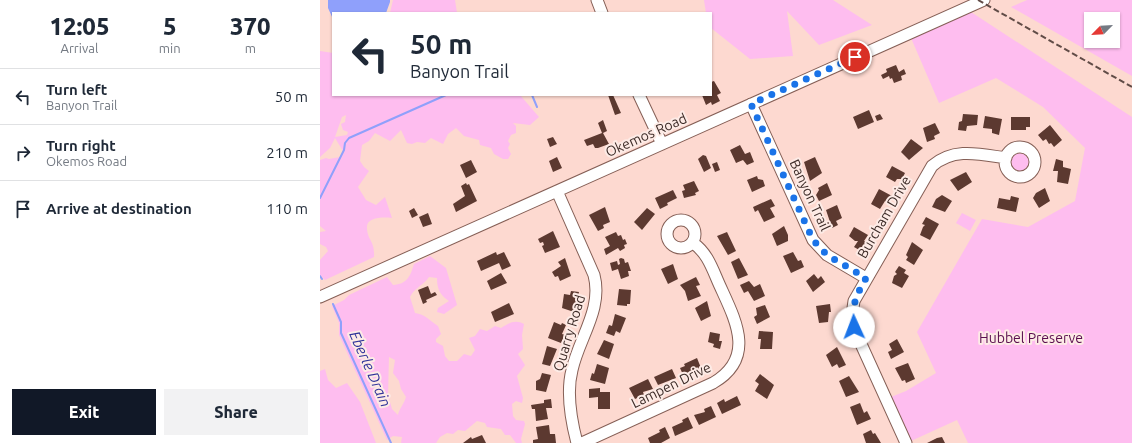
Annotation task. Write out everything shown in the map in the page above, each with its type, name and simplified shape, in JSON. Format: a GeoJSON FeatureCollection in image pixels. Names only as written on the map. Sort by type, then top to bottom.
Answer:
{"type":"FeatureCollection","features":[{"type":"Feature","properties":{"kind":"street"},"geometry":{"type":"LineString","coordinates":[[597,0],[602,12]]}},
{"type":"Feature","properties":{"kind":"street","name":"Okemos Road"},"geometry":{"type":"LineString","coordinates":[[320,297],[984,0]]}},
{"type":"Feature","properties":{"kind":"street"},"geometry":{"type":"LineString","coordinates":[[639,96],[662,144]]}},
{"type":"Feature","properties":{"kind":"street","name":"Banyon Trail"},"geometry":{"type":"LineString","coordinates":[[751,104],[813,240],[827,255],[866,278]]}},
{"type":"Feature","properties":{"kind":"street","name":"Burcham Drive"},"geometry":{"type":"LineString","coordinates":[[906,443],[854,327],[852,315],[854,301],[927,172],[937,162],[948,156],[962,152],[1006,158]]}},
{"type":"Feature","properties":{"kind":"street","name":"Quarry Road"},"geometry":{"type":"LineString","coordinates":[[557,191],[594,275],[597,288],[594,309],[575,360],[570,379],[570,400],[577,443]]}},
{"type":"Feature","properties":{"kind":"street","name":"Lampen Drive"},"geometry":{"type":"LineString","coordinates":[[582,443],[713,383],[727,372],[734,362],[739,343],[736,323],[707,258],[693,242]]}},
{"type":"Feature","properties":{"kind":"green space"},"geometry":{"type":"Polygon","coordinates":[[[393,0],[455,0],[457,12],[390,12],[393,0]]]}},
{"type":"Feature","properties":{"kind":"green space"},"geometry":{"type":"Polygon","coordinates":[[[704,0],[833,0],[872,25],[819,45],[787,11],[793,56],[750,59],[712,29],[712,12],[706,12],[704,0]]]}},
{"type":"Feature","properties":{"kind":"green space"},"geometry":{"type":"Polygon","coordinates":[[[1027,0],[1132,0],[1132,76],[1011,7],[1027,0]]]}},
{"type":"Feature","properties":{"kind":"green space","name":"Hubbel Preserve"},"geometry":{"type":"Polygon","coordinates":[[[971,12],[1132,117],[1132,443],[968,443],[957,420],[911,441],[891,397],[906,391],[936,373],[917,332],[982,219],[1028,227],[1075,201],[1085,148],[1043,107],[996,78],[939,103],[911,38],[971,12]]]}},
{"type":"Feature","properties":{"kind":"green space"},"geometry":{"type":"Polygon","coordinates":[[[320,51],[332,53],[332,96],[521,96],[539,117],[530,125],[513,123],[516,126],[516,133],[511,135],[508,141],[510,144],[508,148],[511,154],[508,159],[503,159],[494,154],[491,148],[480,145],[479,140],[464,136],[456,128],[448,134],[443,144],[431,138],[425,143],[407,143],[401,130],[390,141],[375,133],[369,141],[362,145],[360,161],[369,171],[358,187],[366,200],[376,205],[385,197],[392,218],[376,218],[367,225],[374,257],[325,280],[320,275],[320,260],[328,251],[326,247],[320,244],[320,232],[326,231],[320,226],[320,160],[340,157],[343,151],[335,138],[330,148],[320,157],[320,51]],[[346,115],[342,117],[335,137],[347,135],[348,132],[343,130],[341,124],[345,122],[346,115]]]}},
{"type":"Feature","properties":{"kind":"green space"},"geometry":{"type":"Polygon","coordinates":[[[1016,153],[1024,153],[1029,158],[1027,169],[1024,171],[1016,171],[1011,166],[1011,158],[1016,153]]]}},
{"type":"Feature","properties":{"kind":"green space"},"geometry":{"type":"Polygon","coordinates":[[[962,213],[976,220],[970,231],[956,223],[962,213]]]}},
{"type":"Feature","properties":{"kind":"green space"},"geometry":{"type":"Polygon","coordinates":[[[430,256],[446,268],[457,305],[444,314],[437,312],[438,308],[449,301],[440,291],[437,278],[429,277],[414,291],[410,297],[415,313],[425,316],[438,326],[441,334],[436,339],[436,342],[443,346],[445,356],[449,361],[457,361],[464,354],[471,356],[475,350],[469,338],[475,336],[480,329],[487,331],[495,326],[501,328],[509,323],[515,322],[524,324],[522,335],[523,349],[518,354],[525,365],[517,376],[523,398],[522,403],[516,401],[512,404],[513,416],[516,420],[524,421],[525,424],[521,439],[522,443],[516,443],[510,435],[505,435],[501,429],[487,427],[485,423],[477,421],[465,431],[458,430],[453,434],[447,433],[440,437],[436,443],[401,443],[402,437],[393,436],[387,440],[339,335],[339,323],[332,306],[344,300],[349,295],[387,277],[393,285],[402,283],[411,273],[414,264],[430,256]],[[389,357],[388,395],[392,409],[398,415],[406,397],[401,389],[399,381],[393,373],[395,360],[389,357]]]}},
{"type":"Feature","properties":{"kind":"green space"},"geometry":{"type":"Polygon","coordinates":[[[325,369],[328,380],[336,388],[347,383],[360,402],[376,443],[320,443],[320,371],[325,369]]]}},
{"type":"Feature","properties":{"kind":"water"},"geometry":{"type":"Polygon","coordinates":[[[328,0],[390,0],[386,12],[332,12],[332,17],[328,8],[328,0]]]}},
{"type":"Feature","properties":{"kind":"building"},"geometry":{"type":"Polygon","coordinates":[[[896,65],[899,72],[904,69],[906,74],[901,76],[902,80],[894,83],[892,78],[890,79],[889,76],[883,79],[881,75],[887,72],[886,69],[896,65]]]}},
{"type":"Feature","properties":{"kind":"building"},"geometry":{"type":"Polygon","coordinates":[[[714,81],[721,93],[717,95],[720,101],[712,105],[711,102],[706,105],[702,96],[712,96],[712,82],[714,81]]]}},
{"type":"Feature","properties":{"kind":"building"},"geometry":{"type":"Polygon","coordinates":[[[608,96],[613,96],[621,113],[615,115],[608,96]]]}},
{"type":"Feature","properties":{"kind":"building"},"geometry":{"type":"Polygon","coordinates":[[[869,110],[874,122],[858,129],[853,117],[869,110]]]}},
{"type":"Feature","properties":{"kind":"building"},"geometry":{"type":"Polygon","coordinates":[[[880,114],[883,119],[877,121],[875,116],[880,114]]]}},
{"type":"Feature","properties":{"kind":"building"},"geometry":{"type":"Polygon","coordinates":[[[963,114],[978,115],[977,125],[967,126],[966,131],[958,130],[959,122],[962,121],[963,114]]]}},
{"type":"Feature","properties":{"kind":"building"},"geometry":{"type":"Polygon","coordinates":[[[985,116],[1002,119],[999,135],[992,133],[992,129],[983,128],[985,116]]]}},
{"type":"Feature","properties":{"kind":"building"},"geometry":{"type":"Polygon","coordinates":[[[1011,117],[1030,117],[1030,127],[1026,127],[1026,130],[1011,130],[1011,117]]]}},
{"type":"Feature","properties":{"kind":"building"},"geometry":{"type":"Polygon","coordinates":[[[603,120],[607,131],[603,133],[609,144],[598,148],[595,148],[593,144],[587,146],[584,140],[602,133],[598,123],[603,120]]]}},
{"type":"Feature","properties":{"kind":"building"},"geometry":{"type":"Polygon","coordinates":[[[935,123],[940,133],[934,136],[935,139],[927,142],[923,128],[935,123]]]}},
{"type":"Feature","properties":{"kind":"building"},"geometry":{"type":"Polygon","coordinates":[[[1050,125],[1062,140],[1054,147],[1051,143],[1049,144],[1046,139],[1043,141],[1038,135],[1050,125]]]}},
{"type":"Feature","properties":{"kind":"building"},"geometry":{"type":"Polygon","coordinates":[[[553,137],[557,144],[550,147],[547,139],[553,137]]]}},
{"type":"Feature","properties":{"kind":"building"},"geometry":{"type":"Polygon","coordinates":[[[911,139],[923,148],[909,160],[901,152],[911,139]]]}},
{"type":"Feature","properties":{"kind":"building"},"geometry":{"type":"Polygon","coordinates":[[[740,145],[745,154],[750,152],[754,162],[747,165],[743,160],[736,163],[730,150],[740,145]]]}},
{"type":"Feature","properties":{"kind":"building"},"geometry":{"type":"Polygon","coordinates":[[[703,155],[706,156],[711,168],[704,172],[698,159],[703,155]]]}},
{"type":"Feature","properties":{"kind":"building"},"geometry":{"type":"Polygon","coordinates":[[[557,157],[562,168],[553,172],[549,161],[557,157]]]}},
{"type":"Feature","properties":{"kind":"building"},"geometry":{"type":"Polygon","coordinates":[[[815,157],[822,173],[810,181],[804,162],[815,157]]]}},
{"type":"Feature","properties":{"kind":"building"},"geometry":{"type":"Polygon","coordinates":[[[1056,159],[1063,161],[1063,167],[1071,169],[1068,184],[1057,182],[1058,171],[1053,171],[1056,159]]]}},
{"type":"Feature","properties":{"kind":"building"},"geometry":{"type":"Polygon","coordinates":[[[471,160],[477,172],[466,178],[460,165],[471,160]]]}},
{"type":"Feature","properties":{"kind":"building"},"geometry":{"type":"Polygon","coordinates":[[[717,162],[720,170],[715,172],[712,164],[717,162]]]}},
{"type":"Feature","properties":{"kind":"building"},"geometry":{"type":"Polygon","coordinates":[[[892,166],[905,173],[902,179],[897,179],[895,182],[886,177],[892,166]]]}},
{"type":"Feature","properties":{"kind":"building"},"geometry":{"type":"Polygon","coordinates":[[[966,172],[972,182],[958,191],[950,180],[966,172]]]}},
{"type":"Feature","properties":{"kind":"building"},"geometry":{"type":"Polygon","coordinates":[[[757,176],[758,179],[763,180],[765,186],[752,192],[747,180],[757,176]]]}},
{"type":"Feature","properties":{"kind":"building"},"geometry":{"type":"Polygon","coordinates":[[[694,181],[699,191],[695,193],[696,195],[684,198],[682,191],[685,190],[683,185],[694,181]]]}},
{"type":"Feature","properties":{"kind":"building"},"geometry":{"type":"Polygon","coordinates":[[[466,183],[467,185],[469,184],[477,201],[456,212],[453,204],[465,196],[461,186],[466,183]]]}},
{"type":"Feature","properties":{"kind":"building"},"geometry":{"type":"Polygon","coordinates":[[[827,183],[832,195],[819,201],[816,195],[819,190],[818,188],[827,183]]]}},
{"type":"Feature","properties":{"kind":"building"},"geometry":{"type":"Polygon","coordinates":[[[1045,188],[1050,201],[1039,208],[1033,198],[1036,193],[1045,188]]]}},
{"type":"Feature","properties":{"kind":"building"},"geometry":{"type":"Polygon","coordinates":[[[879,189],[892,196],[888,203],[885,201],[880,209],[871,204],[879,189]]]}},
{"type":"Feature","properties":{"kind":"building"},"geometry":{"type":"Polygon","coordinates":[[[673,190],[677,198],[667,203],[668,205],[660,209],[655,198],[673,190]]]}},
{"type":"Feature","properties":{"kind":"building"},"geometry":{"type":"Polygon","coordinates":[[[942,195],[952,201],[945,212],[932,207],[936,199],[942,195]]]}},
{"type":"Feature","properties":{"kind":"building"},"geometry":{"type":"Polygon","coordinates":[[[1011,196],[1019,198],[1016,212],[997,208],[999,198],[1010,200],[1011,196]]]}},
{"type":"Feature","properties":{"kind":"building"},"geometry":{"type":"Polygon","coordinates":[[[771,199],[775,206],[770,208],[775,217],[764,222],[758,210],[755,212],[753,207],[771,199]]]}},
{"type":"Feature","properties":{"kind":"building"},"geometry":{"type":"Polygon","coordinates":[[[837,205],[842,218],[836,221],[838,225],[832,228],[826,210],[837,205]]]}},
{"type":"Feature","properties":{"kind":"building"},"geometry":{"type":"Polygon","coordinates":[[[605,207],[610,222],[603,225],[604,228],[598,231],[589,215],[605,207]]]}},
{"type":"Feature","properties":{"kind":"building"},"geometry":{"type":"Polygon","coordinates":[[[414,208],[418,215],[412,218],[409,211],[414,208]]]}},
{"type":"Feature","properties":{"kind":"building"},"geometry":{"type":"Polygon","coordinates":[[[647,208],[655,214],[642,230],[634,222],[647,208]]]}},
{"type":"Feature","properties":{"kind":"building"},"geometry":{"type":"Polygon","coordinates":[[[428,213],[432,224],[423,227],[419,217],[428,213]]]}},
{"type":"Feature","properties":{"kind":"building"},"geometry":{"type":"Polygon","coordinates":[[[926,217],[939,224],[930,240],[920,235],[925,225],[922,224],[926,217]]]}},
{"type":"Feature","properties":{"kind":"building"},"geometry":{"type":"Polygon","coordinates":[[[784,226],[788,235],[788,241],[777,246],[772,234],[784,226]]]}},
{"type":"Feature","properties":{"kind":"building"},"geometry":{"type":"Polygon","coordinates":[[[854,227],[868,235],[864,241],[866,242],[861,251],[854,247],[858,241],[855,241],[849,236],[854,227]]]}},
{"type":"Feature","properties":{"kind":"building"},"geometry":{"type":"Polygon","coordinates":[[[553,231],[560,247],[545,253],[542,246],[544,245],[543,242],[540,243],[538,239],[553,231]]]}},
{"type":"Feature","properties":{"kind":"building"},"geometry":{"type":"Polygon","coordinates":[[[616,232],[618,236],[621,235],[623,240],[625,239],[627,244],[624,245],[625,248],[620,251],[618,248],[606,255],[604,249],[610,246],[605,237],[616,232]]]}},
{"type":"Feature","properties":{"kind":"building"},"geometry":{"type":"Polygon","coordinates":[[[727,232],[736,251],[728,255],[717,236],[727,232]]]}},
{"type":"Feature","properties":{"kind":"building"},"geometry":{"type":"Polygon","coordinates":[[[912,242],[923,250],[914,265],[906,260],[908,257],[906,255],[912,242]]]}},
{"type":"Feature","properties":{"kind":"building"},"geometry":{"type":"Polygon","coordinates":[[[496,252],[497,255],[504,252],[511,266],[502,270],[499,263],[481,271],[477,261],[496,252]]]}},
{"type":"Feature","properties":{"kind":"building"},"geometry":{"type":"Polygon","coordinates":[[[793,252],[798,261],[801,260],[804,267],[791,273],[783,256],[793,252]]]}},
{"type":"Feature","properties":{"kind":"building"},"geometry":{"type":"Polygon","coordinates":[[[565,258],[571,276],[560,281],[558,276],[555,277],[552,272],[561,266],[558,262],[565,258]]]}},
{"type":"Feature","properties":{"kind":"building"},"geometry":{"type":"Polygon","coordinates":[[[739,258],[748,275],[738,279],[731,262],[739,258]]]}},
{"type":"Feature","properties":{"kind":"building"},"geometry":{"type":"Polygon","coordinates":[[[619,259],[624,259],[625,263],[628,262],[631,271],[628,271],[629,276],[621,279],[618,269],[612,271],[610,263],[617,261],[618,265],[620,264],[619,259]]]}},
{"type":"Feature","properties":{"kind":"building"},"geometry":{"type":"Polygon","coordinates":[[[673,264],[678,279],[668,284],[661,269],[673,264]]]}},
{"type":"Feature","properties":{"kind":"building"},"geometry":{"type":"Polygon","coordinates":[[[899,266],[906,270],[904,273],[909,276],[902,288],[892,283],[894,276],[897,274],[895,272],[899,266]]]}},
{"type":"Feature","properties":{"kind":"building"},"geometry":{"type":"Polygon","coordinates":[[[501,273],[507,283],[491,290],[487,281],[501,273]]]}},
{"type":"Feature","properties":{"kind":"building"},"geometry":{"type":"Polygon","coordinates":[[[814,274],[818,279],[821,276],[825,282],[813,292],[806,281],[814,274]]]}},
{"type":"Feature","properties":{"kind":"building"},"geometry":{"type":"Polygon","coordinates":[[[696,277],[700,285],[696,286],[701,296],[688,301],[685,291],[680,285],[696,277]]]}},
{"type":"Feature","properties":{"kind":"building"},"geometry":{"type":"Polygon","coordinates":[[[749,281],[754,287],[760,284],[765,296],[754,301],[748,291],[744,293],[740,285],[749,281]]]}},
{"type":"Feature","properties":{"kind":"building"},"geometry":{"type":"Polygon","coordinates":[[[428,286],[431,294],[435,292],[437,295],[426,300],[427,302],[423,304],[418,290],[428,286]]]}},
{"type":"Feature","properties":{"kind":"building"},"geometry":{"type":"Polygon","coordinates":[[[619,289],[631,290],[630,304],[627,304],[627,306],[617,305],[619,289]]]}},
{"type":"Feature","properties":{"kind":"building"},"geometry":{"type":"Polygon","coordinates":[[[571,291],[579,292],[574,312],[562,308],[564,294],[570,295],[571,291]]]}},
{"type":"Feature","properties":{"kind":"building"},"geometry":{"type":"Polygon","coordinates":[[[707,301],[711,316],[701,321],[695,308],[707,301]]]}},
{"type":"Feature","properties":{"kind":"building"},"geometry":{"type":"Polygon","coordinates":[[[509,303],[514,314],[495,322],[491,312],[509,303]]]}},
{"type":"Feature","properties":{"kind":"building"},"geometry":{"type":"Polygon","coordinates":[[[830,304],[831,312],[829,312],[828,322],[819,323],[816,306],[830,304]]]}},
{"type":"Feature","properties":{"kind":"building"},"geometry":{"type":"Polygon","coordinates":[[[765,305],[770,317],[757,324],[754,317],[757,315],[756,308],[765,305]]]}},
{"type":"Feature","properties":{"kind":"building"},"geometry":{"type":"Polygon","coordinates":[[[615,314],[626,318],[620,333],[616,331],[614,336],[606,333],[609,325],[612,326],[615,314]]]}},
{"type":"Feature","properties":{"kind":"building"},"geometry":{"type":"Polygon","coordinates":[[[554,322],[561,325],[562,323],[566,325],[562,334],[565,335],[561,343],[548,338],[554,322]]]}},
{"type":"Feature","properties":{"kind":"building"},"geometry":{"type":"Polygon","coordinates":[[[759,331],[773,332],[772,349],[760,349],[761,339],[758,339],[759,331]]]}},
{"type":"Feature","properties":{"kind":"building"},"geometry":{"type":"Polygon","coordinates":[[[710,332],[720,334],[719,341],[722,341],[720,349],[713,347],[714,344],[708,342],[710,332]]]}},
{"type":"Feature","properties":{"kind":"building"},"geometry":{"type":"Polygon","coordinates":[[[897,339],[904,352],[891,359],[888,352],[892,350],[889,344],[897,339]]]}},
{"type":"Feature","properties":{"kind":"building"},"geometry":{"type":"Polygon","coordinates":[[[604,340],[614,344],[609,359],[597,354],[604,340]]]}},
{"type":"Feature","properties":{"kind":"building"},"geometry":{"type":"Polygon","coordinates":[[[547,346],[557,349],[550,366],[542,364],[547,346]]]}},
{"type":"Feature","properties":{"kind":"building"},"geometry":{"type":"Polygon","coordinates":[[[837,347],[846,365],[839,368],[837,364],[832,367],[826,355],[837,347]]]}},
{"type":"Feature","properties":{"kind":"building"},"geometry":{"type":"Polygon","coordinates":[[[697,358],[701,368],[684,377],[680,368],[685,366],[684,364],[697,358]]]}},
{"type":"Feature","properties":{"kind":"building"},"geometry":{"type":"Polygon","coordinates":[[[908,363],[915,379],[906,383],[905,380],[902,381],[895,368],[908,363]]]}},
{"type":"Feature","properties":{"kind":"building"},"geometry":{"type":"Polygon","coordinates":[[[597,364],[609,368],[605,384],[590,380],[592,373],[594,374],[597,364]]]}},
{"type":"Feature","properties":{"kind":"building"},"geometry":{"type":"Polygon","coordinates":[[[672,369],[676,378],[658,385],[654,377],[672,369]]]}},
{"type":"Feature","properties":{"kind":"building"},"geometry":{"type":"Polygon","coordinates":[[[542,373],[551,375],[546,392],[536,390],[536,381],[540,379],[542,373]]]}},
{"type":"Feature","properties":{"kind":"building"},"geometry":{"type":"Polygon","coordinates":[[[760,374],[774,385],[767,399],[755,391],[759,384],[755,381],[760,374]]]}},
{"type":"Feature","properties":{"kind":"building"},"geometry":{"type":"Polygon","coordinates":[[[849,376],[859,392],[846,397],[839,381],[849,376]]]}},
{"type":"Feature","properties":{"kind":"building"},"geometry":{"type":"Polygon","coordinates":[[[648,379],[653,389],[643,392],[644,395],[635,399],[629,388],[648,379]]]}},
{"type":"Feature","properties":{"kind":"building"},"geometry":{"type":"Polygon","coordinates":[[[600,388],[600,392],[610,392],[610,409],[598,409],[598,397],[589,398],[589,389],[600,388]]]}},
{"type":"Feature","properties":{"kind":"building"},"geometry":{"type":"Polygon","coordinates":[[[737,396],[741,405],[722,414],[717,403],[724,399],[725,402],[737,396]]]}},
{"type":"Feature","properties":{"kind":"building"},"geometry":{"type":"Polygon","coordinates":[[[551,399],[552,408],[546,408],[548,419],[536,421],[535,409],[532,409],[531,405],[544,403],[544,400],[551,399]]]}},
{"type":"Feature","properties":{"kind":"building"},"geometry":{"type":"Polygon","coordinates":[[[860,403],[864,413],[867,411],[871,419],[857,425],[850,407],[860,403]]]}},
{"type":"Feature","properties":{"kind":"building"},"geometry":{"type":"Polygon","coordinates":[[[711,406],[716,417],[699,425],[694,415],[705,412],[704,409],[711,406]]]}},
{"type":"Feature","properties":{"kind":"building"},"geometry":{"type":"Polygon","coordinates":[[[688,417],[693,428],[675,436],[672,427],[683,422],[682,420],[688,417]]]}},
{"type":"Feature","properties":{"kind":"building"},"geometry":{"type":"Polygon","coordinates":[[[549,425],[550,434],[555,434],[556,443],[533,443],[533,440],[538,439],[536,427],[549,425]]]}},
{"type":"Feature","properties":{"kind":"building"},"geometry":{"type":"Polygon","coordinates":[[[665,427],[670,438],[661,443],[650,443],[648,438],[660,432],[659,430],[665,427]]]}},
{"type":"Feature","properties":{"kind":"building"},"geometry":{"type":"Polygon","coordinates":[[[871,430],[873,434],[875,433],[881,443],[866,443],[863,434],[871,430]]]}},
{"type":"Feature","properties":{"kind":"building"},"geometry":{"type":"Polygon","coordinates":[[[482,435],[486,443],[463,443],[471,437],[472,439],[482,435]]]}},
{"type":"Feature","properties":{"kind":"building"},"geometry":{"type":"Polygon","coordinates":[[[942,437],[945,443],[927,443],[937,438],[942,437]]]}},
{"type":"Feature","properties":{"kind":"waterway","name":"Eberle Drain"},"geometry":{"type":"LineString","coordinates":[[320,198],[344,150],[345,143],[349,138],[444,96]]}},
{"type":"Feature","properties":{"kind":"waterway","name":"Eberle Drain"},"geometry":{"type":"LineString","coordinates":[[532,96],[537,107]]}},
{"type":"Feature","properties":{"kind":"waterway","name":"Eberle Drain"},"geometry":{"type":"LineString","coordinates":[[333,304],[341,322],[341,333],[391,443]]}},
{"type":"Feature","properties":{"kind":"railway"},"geometry":{"type":"LineString","coordinates":[[978,0],[1132,87]]}},
{"type":"Feature","properties":{"kind":"route"},"geometry":{"type":"LineString","coordinates":[[854,327],[852,321],[854,301],[866,278],[827,255],[813,240],[751,104],[855,57]]}}]}
